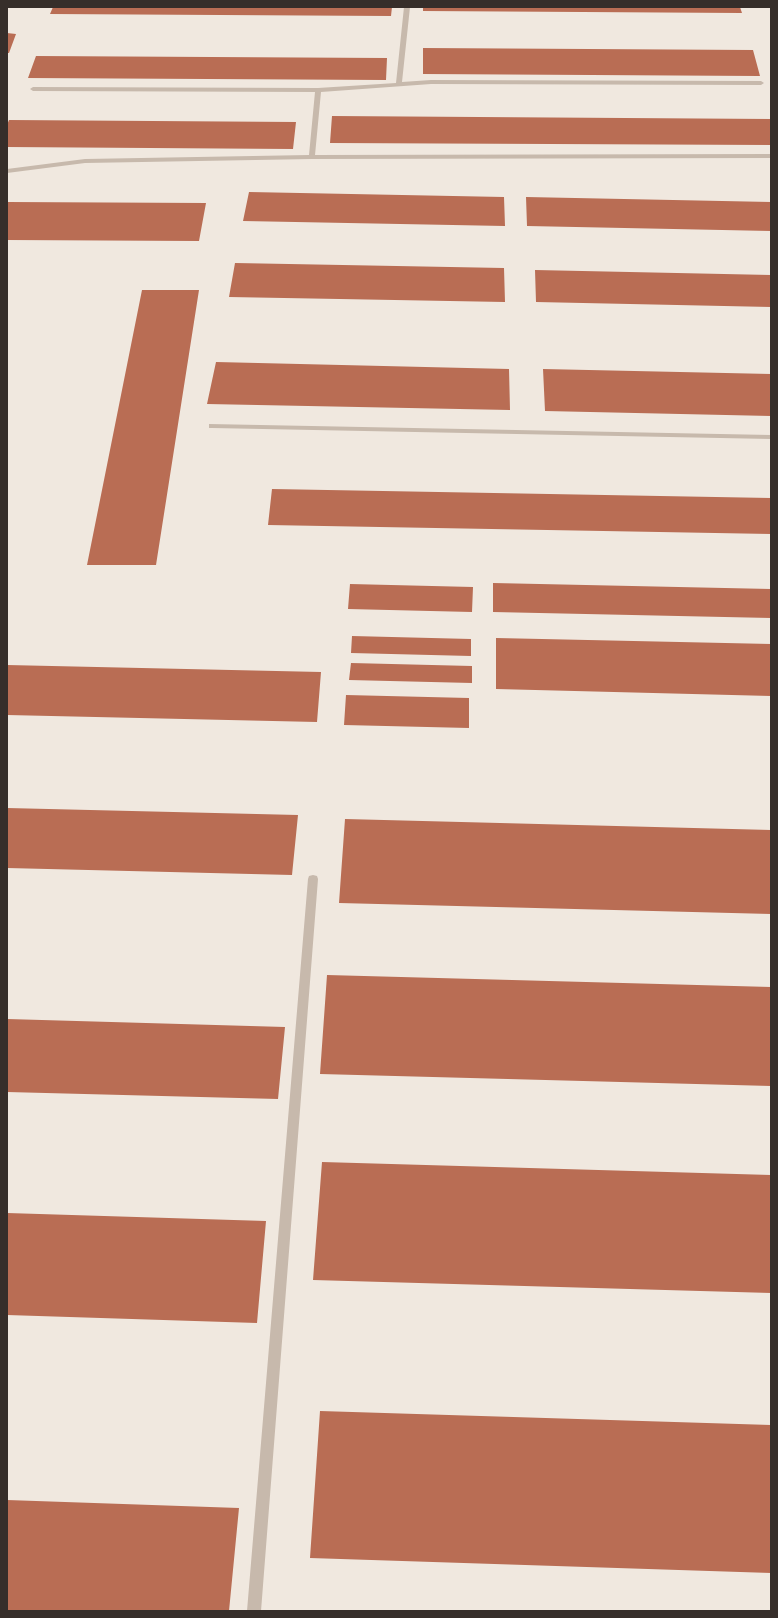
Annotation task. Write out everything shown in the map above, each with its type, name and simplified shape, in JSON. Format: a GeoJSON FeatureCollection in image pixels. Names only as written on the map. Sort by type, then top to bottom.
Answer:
{"type":"FeatureCollection","features":[{"type":"Feature","properties":{"kind":"lane"},"geometry":{"type":"LineString","coordinates":[[400,84],[408,7]]}},
{"type":"Feature","properties":{"kind":"lane"},"geometry":{"type":"LineString","coordinates":[[33,89],[318,90],[431,82],[761,84]]}},
{"type":"Feature","properties":{"kind":"lane"},"geometry":{"type":"LineString","coordinates":[[312,157],[318,90]]}},
{"type":"Feature","properties":{"kind":"lane"},"geometry":{"type":"LineString","coordinates":[[7,171],[85,161],[312,157],[771,156]]}},
{"type":"Feature","properties":{"kind":"lane"},"geometry":{"type":"LineString","coordinates":[[212,426],[771,437]]}},
{"type":"Feature","properties":{"kind":"lane"},"geometry":{"type":"LineString","coordinates":[[254,1611],[313,879]]}},
{"type":"Feature","properties":{"kind":"building"},"geometry":{"type":"Polygon","coordinates":[[[53,7],[392,7],[391,16],[50,14],[53,7]]]}},
{"type":"Feature","properties":{"kind":"building"},"geometry":{"type":"Polygon","coordinates":[[[423,7],[740,7],[742,13],[423,11],[423,7]]]}},
{"type":"Feature","properties":{"kind":"building"},"geometry":{"type":"Polygon","coordinates":[[[7,33],[16,34],[9,53],[7,53],[7,33]]]}},
{"type":"Feature","properties":{"kind":"building"},"geometry":{"type":"Polygon","coordinates":[[[423,48],[753,50],[760,76],[423,74],[423,48]]]}},
{"type":"Feature","properties":{"kind":"building"},"geometry":{"type":"Polygon","coordinates":[[[36,56],[387,58],[386,80],[28,78],[36,56]]]}},
{"type":"Feature","properties":{"kind":"building"},"geometry":{"type":"Polygon","coordinates":[[[332,116],[771,119],[771,145],[330,143],[332,116]]]}},
{"type":"Feature","properties":{"kind":"building"},"geometry":{"type":"Polygon","coordinates":[[[9,120],[296,122],[293,149],[7,147],[7,125],[9,120]]]}},
{"type":"Feature","properties":{"kind":"building"},"geometry":{"type":"Polygon","coordinates":[[[249,192],[504,197],[505,226],[243,221],[249,192]]]}},
{"type":"Feature","properties":{"kind":"building"},"geometry":{"type":"Polygon","coordinates":[[[526,197],[771,202],[771,231],[527,226],[526,197]]]}},
{"type":"Feature","properties":{"kind":"building"},"geometry":{"type":"Polygon","coordinates":[[[7,202],[206,203],[199,241],[7,240],[7,202]]]}},
{"type":"Feature","properties":{"kind":"building"},"geometry":{"type":"Polygon","coordinates":[[[235,263],[504,268],[505,302],[229,297],[235,263]]]}},
{"type":"Feature","properties":{"kind":"building"},"geometry":{"type":"Polygon","coordinates":[[[535,270],[771,275],[771,307],[536,302],[535,270]]]}},
{"type":"Feature","properties":{"kind":"building"},"geometry":{"type":"Polygon","coordinates":[[[142,290],[199,290],[156,565],[87,565],[142,290]]]}},
{"type":"Feature","properties":{"kind":"building"},"geometry":{"type":"Polygon","coordinates":[[[216,362],[509,369],[510,410],[207,404],[216,362]]]}},
{"type":"Feature","properties":{"kind":"building"},"geometry":{"type":"Polygon","coordinates":[[[543,369],[771,374],[771,416],[545,411],[543,369]]]}},
{"type":"Feature","properties":{"kind":"building"},"geometry":{"type":"Polygon","coordinates":[[[272,489],[771,498],[771,534],[268,525],[272,489]]]}},
{"type":"Feature","properties":{"kind":"building"},"geometry":{"type":"Polygon","coordinates":[[[493,583],[771,589],[771,618],[493,612],[493,583]]]}},
{"type":"Feature","properties":{"kind":"building"},"geometry":{"type":"Polygon","coordinates":[[[350,584],[473,587],[472,612],[348,609],[350,584]]]}},
{"type":"Feature","properties":{"kind":"building"},"geometry":{"type":"Polygon","coordinates":[[[352,636],[471,639],[471,656],[351,653],[352,636]]]}},
{"type":"Feature","properties":{"kind":"building"},"geometry":{"type":"Polygon","coordinates":[[[496,638],[771,644],[771,696],[496,689],[496,638]]]}},
{"type":"Feature","properties":{"kind":"building"},"geometry":{"type":"Polygon","coordinates":[[[351,663],[472,666],[472,683],[349,680],[351,663]]]}},
{"type":"Feature","properties":{"kind":"building"},"geometry":{"type":"Polygon","coordinates":[[[7,665],[321,672],[317,722],[7,715],[7,665]]]}},
{"type":"Feature","properties":{"kind":"building"},"geometry":{"type":"Polygon","coordinates":[[[346,695],[469,698],[469,728],[344,725],[346,695]]]}},
{"type":"Feature","properties":{"kind":"building"},"geometry":{"type":"Polygon","coordinates":[[[7,808],[298,815],[292,875],[7,868],[7,808]]]}},
{"type":"Feature","properties":{"kind":"building"},"geometry":{"type":"Polygon","coordinates":[[[345,819],[771,830],[771,914],[339,903],[345,819]]]}},
{"type":"Feature","properties":{"kind":"building"},"geometry":{"type":"Polygon","coordinates":[[[327,975],[771,987],[771,1086],[320,1074],[327,975]]]}},
{"type":"Feature","properties":{"kind":"building"},"geometry":{"type":"Polygon","coordinates":[[[7,1019],[285,1027],[278,1099],[7,1092],[7,1019]]]}},
{"type":"Feature","properties":{"kind":"building"},"geometry":{"type":"Polygon","coordinates":[[[322,1162],[771,1175],[771,1293],[313,1280],[322,1162]]]}},
{"type":"Feature","properties":{"kind":"building"},"geometry":{"type":"Polygon","coordinates":[[[7,1213],[266,1221],[257,1323],[7,1315],[7,1213]]]}},
{"type":"Feature","properties":{"kind":"building"},"geometry":{"type":"Polygon","coordinates":[[[320,1411],[771,1425],[771,1573],[310,1558],[320,1411]]]}},
{"type":"Feature","properties":{"kind":"building"},"geometry":{"type":"Polygon","coordinates":[[[7,1500],[239,1508],[229,1611],[7,1611],[7,1500]]]}}]}
